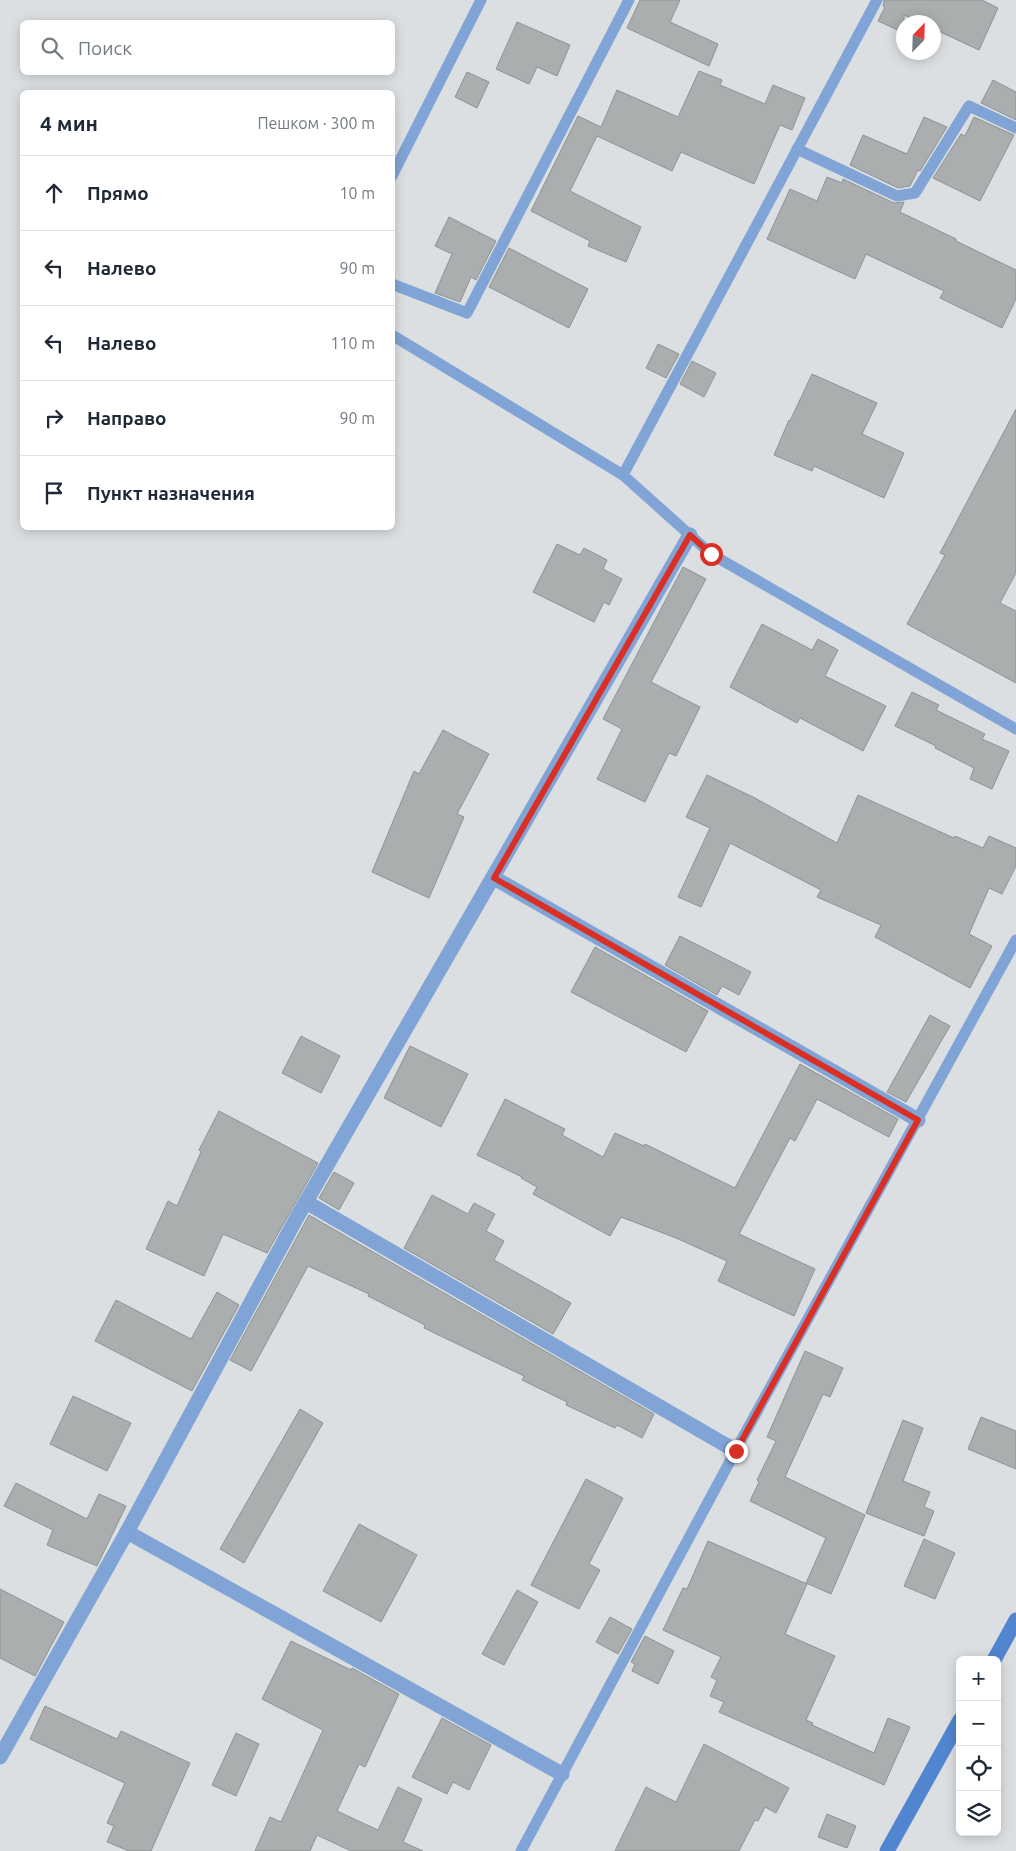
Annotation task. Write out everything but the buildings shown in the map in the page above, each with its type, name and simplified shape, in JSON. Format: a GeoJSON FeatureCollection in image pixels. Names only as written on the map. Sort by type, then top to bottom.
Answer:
{"type":"FeatureCollection","features":[{"type":"Feature","properties":{"kind":"street"},"geometry":{"type":"LineString","coordinates":[[0,1758],[127,1532],[306,1202],[690,535]]}},
{"type":"Feature","properties":{"kind":"street"},"geometry":{"type":"LineString","coordinates":[[494,878],[918,1120]]}},
{"type":"Feature","properties":{"kind":"street"},"geometry":{"type":"LineString","coordinates":[[306,1202],[736,1451]]}},
{"type":"Feature","properties":{"kind":"street"},"geometry":{"type":"LineString","coordinates":[[127,1532],[562,1774]]}},
{"type":"Feature","properties":{"kind":"street"},"geometry":{"type":"LineString","coordinates":[[996,1656],[1016,1620]]}},
{"type":"Feature","properties":{"kind":"street"},"geometry":{"type":"LineString","coordinates":[[887,1851],[956,1727]]}},
{"type":"Feature","properties":{"kind":"lane"},"geometry":{"type":"LineString","coordinates":[[395,170],[481,0]]}},
{"type":"Feature","properties":{"kind":"lane"},"geometry":{"type":"LineString","coordinates":[[395,285],[468,312],[629,0]]}},
{"type":"Feature","properties":{"kind":"lane"},"geometry":{"type":"LineString","coordinates":[[623,475],[876,0]]}},
{"type":"Feature","properties":{"kind":"lane"},"geometry":{"type":"LineString","coordinates":[[797,149],[897,196],[915,193],[969,106],[1016,128]]}},
{"type":"Feature","properties":{"kind":"lane"},"geometry":{"type":"LineString","coordinates":[[395,336],[623,475],[711,554],[1016,729]]}},
{"type":"Feature","properties":{"kind":"lane"},"geometry":{"type":"LineString","coordinates":[[521,1851],[736,1451],[1016,940]]}},
{"type":"Feature","properties":{"kind":"route"},"geometry":{"type":"LineString","coordinates":[[711,554],[690,535],[494,878],[918,1120],[736,1451]]}}]}
